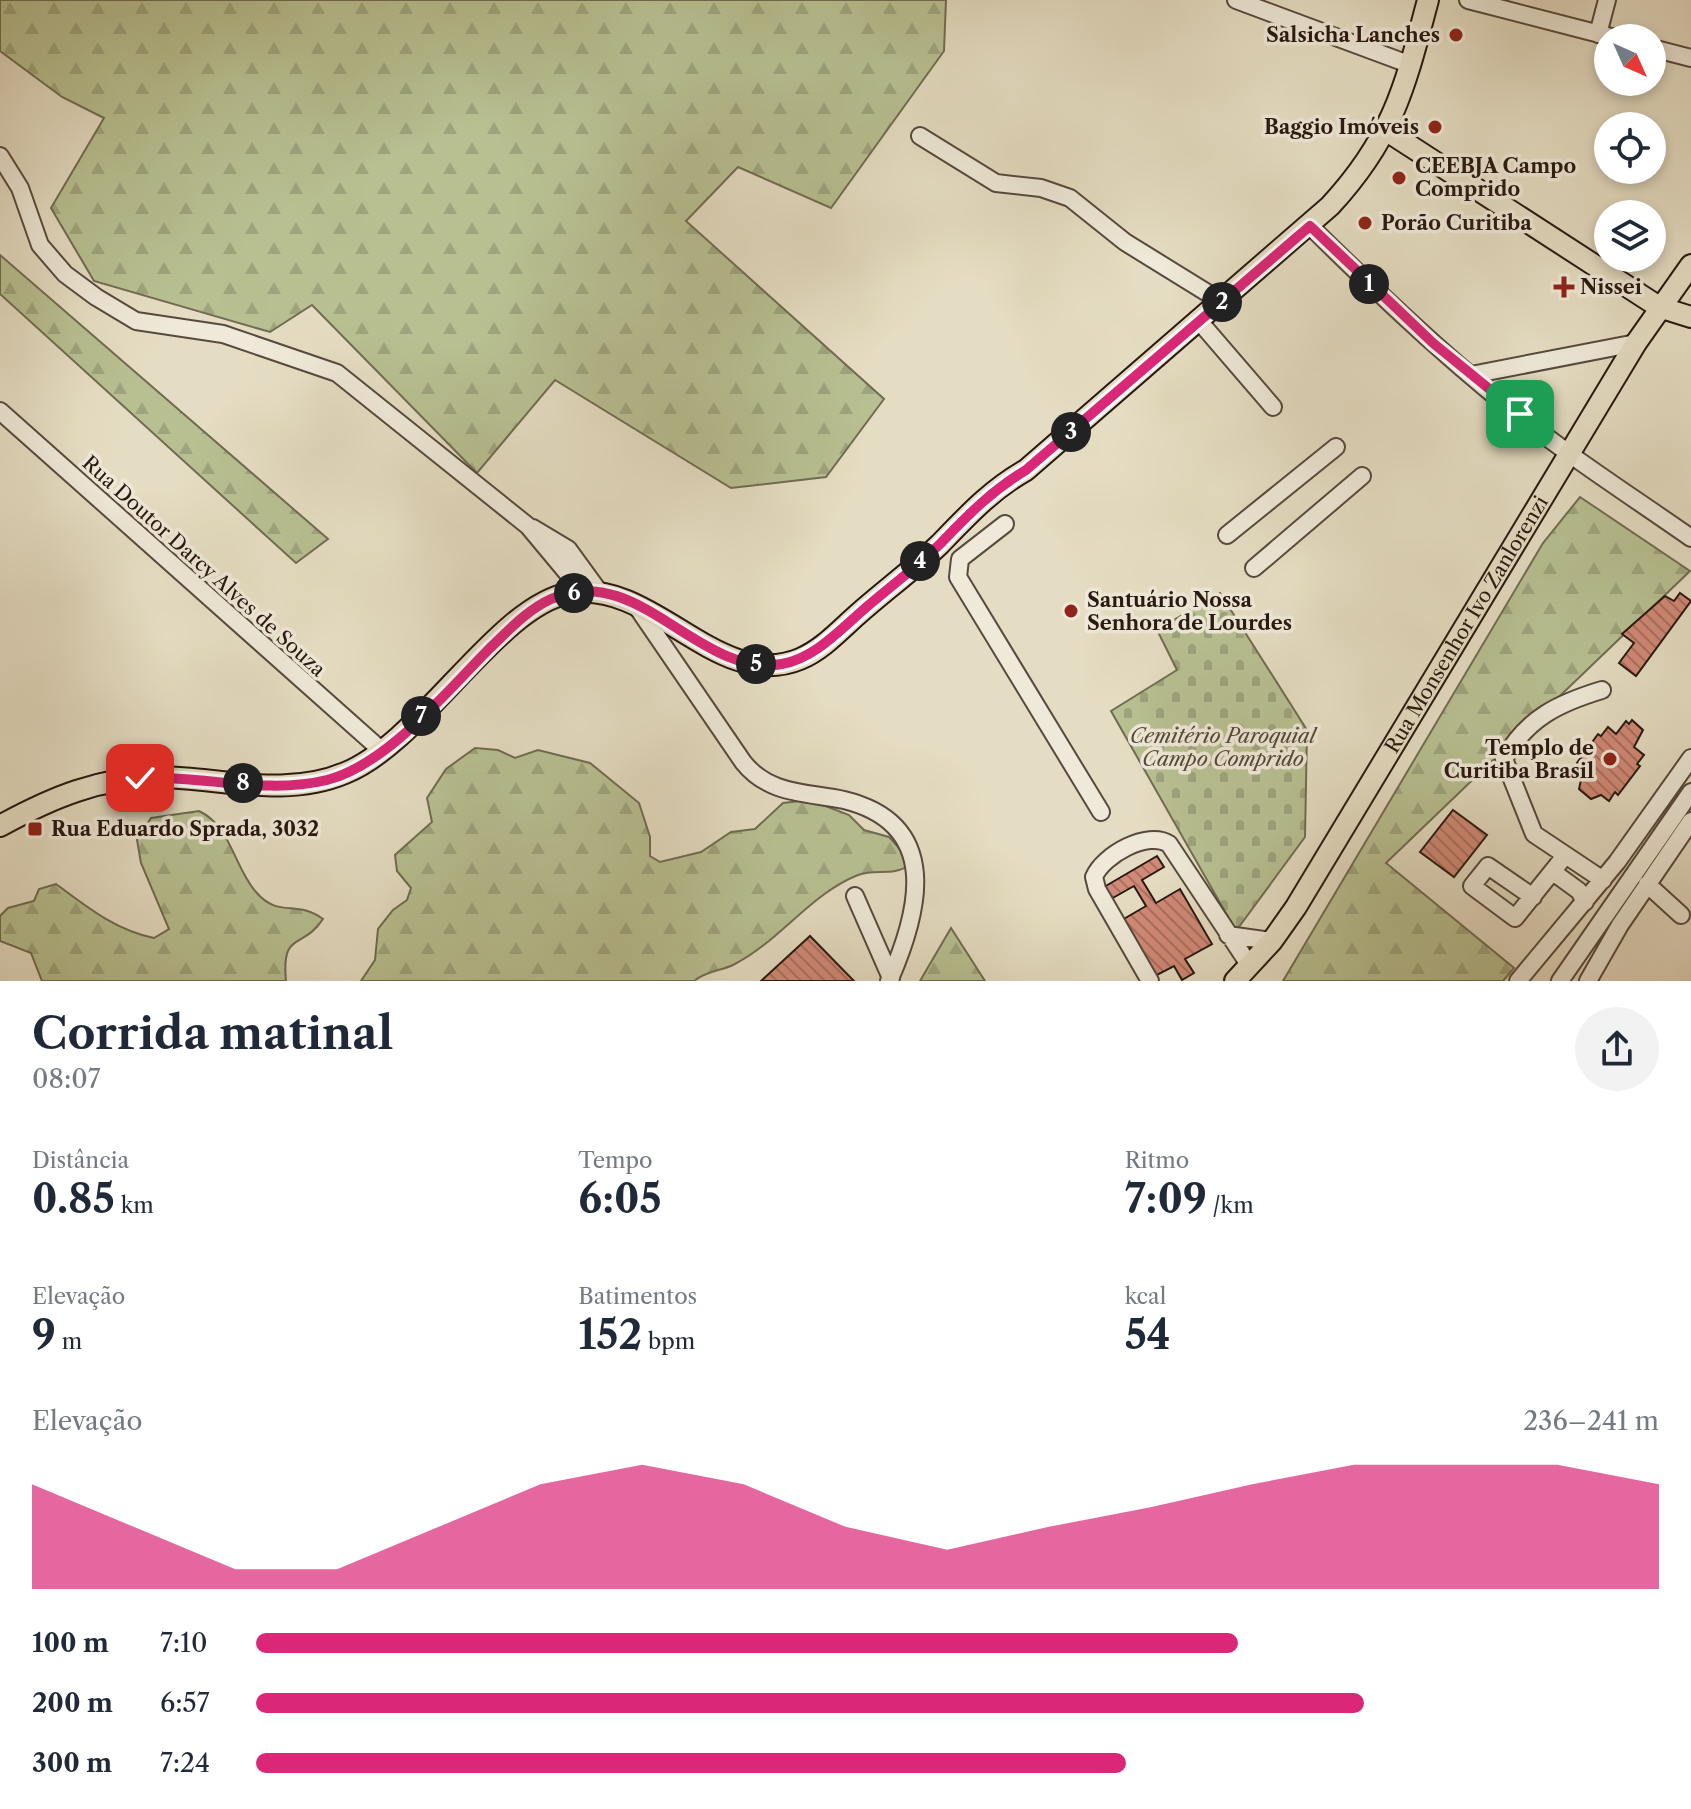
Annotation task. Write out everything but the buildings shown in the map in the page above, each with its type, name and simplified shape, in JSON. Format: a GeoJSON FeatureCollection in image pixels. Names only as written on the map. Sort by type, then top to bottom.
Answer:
{"type":"FeatureCollection","features":[{"type":"Feature","properties":{"kind":"main road"},"geometry":{"type":"LineString","coordinates":[[0,826],[57,797],[109,782],[158,777],[267,785],[309,783],[348,772],[381,750],[525,615],[552,598],[592,592],[636,604],[733,658],[765,665],[800,659],[822,645],[940,544],[974,507],[1026,470],[1310,226],[1361,171],[1387,131],[1411,65],[1428,0]]}},
{"type":"Feature","properties":{"kind":"main road"},"geometry":{"type":"LineString","coordinates":[[1387,131],[1659,307],[1691,317]]}},
{"type":"Feature","properties":{"kind":"main road","name":"Rua Monsenhor Ivo Zanlorenzi"},"geometry":{"type":"LineString","coordinates":[[1242,974],[1272,941],[1296,907],[1636,343],[1691,265]]}},
{"type":"Feature","properties":{"kind":"street"},"geometry":{"type":"LineString","coordinates":[[1236,0],[1411,65]]}},
{"type":"Feature","properties":{"kind":"street"},"geometry":{"type":"LineString","coordinates":[[1468,0],[1594,33]]}},
{"type":"Feature","properties":{"kind":"street"},"geometry":{"type":"LineString","coordinates":[[1607,0],[1607,24]]}},
{"type":"Feature","properties":{"kind":"street"},"geometry":{"type":"LineString","coordinates":[[1666,52],[1691,58]]}},
{"type":"Feature","properties":{"kind":"street"},"geometry":{"type":"LineString","coordinates":[[920,136],[996,183],[1041,188],[1070,198],[1133,247],[1222,302]]}},
{"type":"Feature","properties":{"kind":"street"},"geometry":{"type":"LineString","coordinates":[[0,156],[17,181],[40,245],[65,274],[96,297],[136,321],[223,334],[337,373],[528,526],[592,592]]}},
{"type":"Feature","properties":{"kind":"street"},"geometry":{"type":"LineString","coordinates":[[1310,226],[1392,306],[1471,375],[1569,454],[1691,538]]}},
{"type":"Feature","properties":{"kind":"street"},"geometry":{"type":"LineString","coordinates":[[1199,321],[1273,407]]}},
{"type":"Feature","properties":{"kind":"street"},"geometry":{"type":"LineString","coordinates":[[1471,375],[1636,343]]}},
{"type":"Feature","properties":{"kind":"street","name":"Rua Doutor Darcy Alves de Souza"},"geometry":{"type":"LineString","coordinates":[[1,413],[381,750]]}},
{"type":"Feature","properties":{"kind":"street"},"geometry":{"type":"LineString","coordinates":[[1227,535],[1336,447]]}},
{"type":"Feature","properties":{"kind":"street"},"geometry":{"type":"LineString","coordinates":[[1254,568],[1362,476]]}},
{"type":"Feature","properties":{"kind":"street"},"geometry":{"type":"LineString","coordinates":[[1005,524],[960,559],[956,565],[958,577],[1101,812]]}},
{"type":"Feature","properties":{"kind":"street"},"geometry":{"type":"LineString","coordinates":[[636,604],[743,762],[759,780],[787,791],[865,807],[892,823],[903,837],[914,862],[917,896],[910,930],[890,979]]}},
{"type":"Feature","properties":{"kind":"street"},"geometry":{"type":"LineString","coordinates":[[1602,690],[1544,712],[1514,741],[1504,759],[1529,826],[1564,857],[1603,880]]}},
{"type":"Feature","properties":{"kind":"street"},"geometry":{"type":"LineString","coordinates":[[1518,981],[1603,880],[1691,758]]}},
{"type":"Feature","properties":{"kind":"street"},"geometry":{"type":"LineString","coordinates":[[1560,981],[1691,792]]}},
{"type":"Feature","properties":{"kind":"street"},"geometry":{"type":"LineString","coordinates":[[1588,981],[1647,884],[1691,821]]}},
{"type":"Feature","properties":{"kind":"street"},"geometry":{"type":"LineString","coordinates":[[1150,981],[1097,889],[1094,877],[1104,861],[1150,838],[1160,838],[1169,844],[1228,935],[1242,974]]}},
{"type":"Feature","properties":{"kind":"street"},"geometry":{"type":"LineString","coordinates":[[1533,897],[1564,857]]}},
{"type":"Feature","properties":{"kind":"street"},"geometry":{"type":"LineString","coordinates":[[1553,872],[1579,891],[1585,902]]}},
{"type":"Feature","properties":{"kind":"street"},"geometry":{"type":"LineString","coordinates":[[1647,884],[1681,915]]}},
{"type":"Feature","properties":{"kind":"street"},"geometry":{"type":"LineString","coordinates":[[855,896],[890,979]]}},
{"type":"Feature","properties":{"kind":"street"},"geometry":{"type":"LineString","coordinates":[[1228,935],[1272,941]]}},
{"type":"Feature","properties":{"kind":"green space"},"geometry":{"type":"Polygon","coordinates":[[[0,0],[946,0],[944,51],[831,208],[738,167],[686,221],[884,399],[826,477],[731,488],[555,380],[477,473],[312,305],[270,332],[94,281],[51,208],[104,118],[62,97],[0,51],[0,0]]]}},
{"type":"Feature","properties":{"kind":"green space"},"geometry":{"type":"Polygon","coordinates":[[[0,255],[328,539],[296,563],[0,294],[0,255]]]}},
{"type":"Feature","properties":{"kind":"green space"},"geometry":{"type":"Polygon","coordinates":[[[1580,497],[1690,571],[1386,863],[1514,968],[1503,981],[1283,981],[1543,543],[1580,497]]]}},
{"type":"Feature","properties":{"kind":"green space","name":"Cemitério Paroquial Campo Comprido"},"geometry":{"type":"Polygon","coordinates":[[[1220,593],[1307,730],[1305,837],[1236,931],[1111,711],[1177,670],[1157,630],[1220,593]]]}},
{"type":"Feature","properties":{"kind":"green space"},"geometry":{"type":"Polygon","coordinates":[[[475,748],[498,750],[515,758],[538,750],[590,763],[639,803],[650,837],[650,856],[660,862],[701,852],[731,832],[755,829],[783,803],[810,800],[849,815],[864,830],[889,837],[908,858],[910,865],[897,871],[865,873],[841,883],[750,955],[694,981],[361,981],[375,960],[378,929],[393,910],[407,900],[411,888],[397,871],[395,855],[432,822],[427,798],[446,769],[475,748]]]}},
{"type":"Feature","properties":{"kind":"green space"},"geometry":{"type":"Polygon","coordinates":[[[199,811],[218,826],[249,882],[264,900],[280,907],[304,910],[323,919],[308,935],[290,947],[285,965],[286,981],[42,981],[31,953],[0,941],[0,916],[8,908],[34,901],[39,889],[56,884],[102,917],[127,929],[154,938],[169,929],[141,863],[137,840],[151,818],[199,811]]]}},
{"type":"Feature","properties":{"kind":"green space"},"geometry":{"type":"Polygon","coordinates":[[[951,928],[985,981],[920,981],[951,928]]]}},
{"type":"Feature","properties":{"kind":"place","name":"Salsicha Lanches"},"geometry":{"type":"Point","coordinates":[1456,35]}},
{"type":"Feature","properties":{"kind":"place","name":"Baggio Imóveis"},"geometry":{"type":"Point","coordinates":[1435,127]}},
{"type":"Feature","properties":{"kind":"place","name":"CEEBJA Campo Comprido"},"geometry":{"type":"Point","coordinates":[1399,178]}},
{"type":"Feature","properties":{"kind":"place","name":"Porão Curitiba"},"geometry":{"type":"Point","coordinates":[1365,223]}},
{"type":"Feature","properties":{"kind":"place","name":"Nissei"},"geometry":{"type":"Point","coordinates":[1564,287]}},
{"type":"Feature","properties":{"kind":"place","name":"Santuário Nossa Senhora de Lourdes"},"geometry":{"type":"Point","coordinates":[1071,611]}},
{"type":"Feature","properties":{"kind":"place","name":"Templo de Curitiba Brasil"},"geometry":{"type":"Point","coordinates":[1610,759]}},
{"type":"Feature","properties":{"kind":"place","name":"Rua Eduardo Sprada, 3032"},"geometry":{"type":"Point","coordinates":[35,829]}},
{"type":"Feature","properties":{"kind":"route"},"geometry":{"type":"LineString","coordinates":[[140,778],[288,785],[329,779],[348,772],[365,763],[398,736],[525,615],[552,598],[567,594],[600,593],[622,598],[718,652],[747,663],[782,664],[800,659],[830,639],[940,544],[962,517],[998,486],[1026,470],[1310,226],[1433,343],[1520,414]]}}]}
